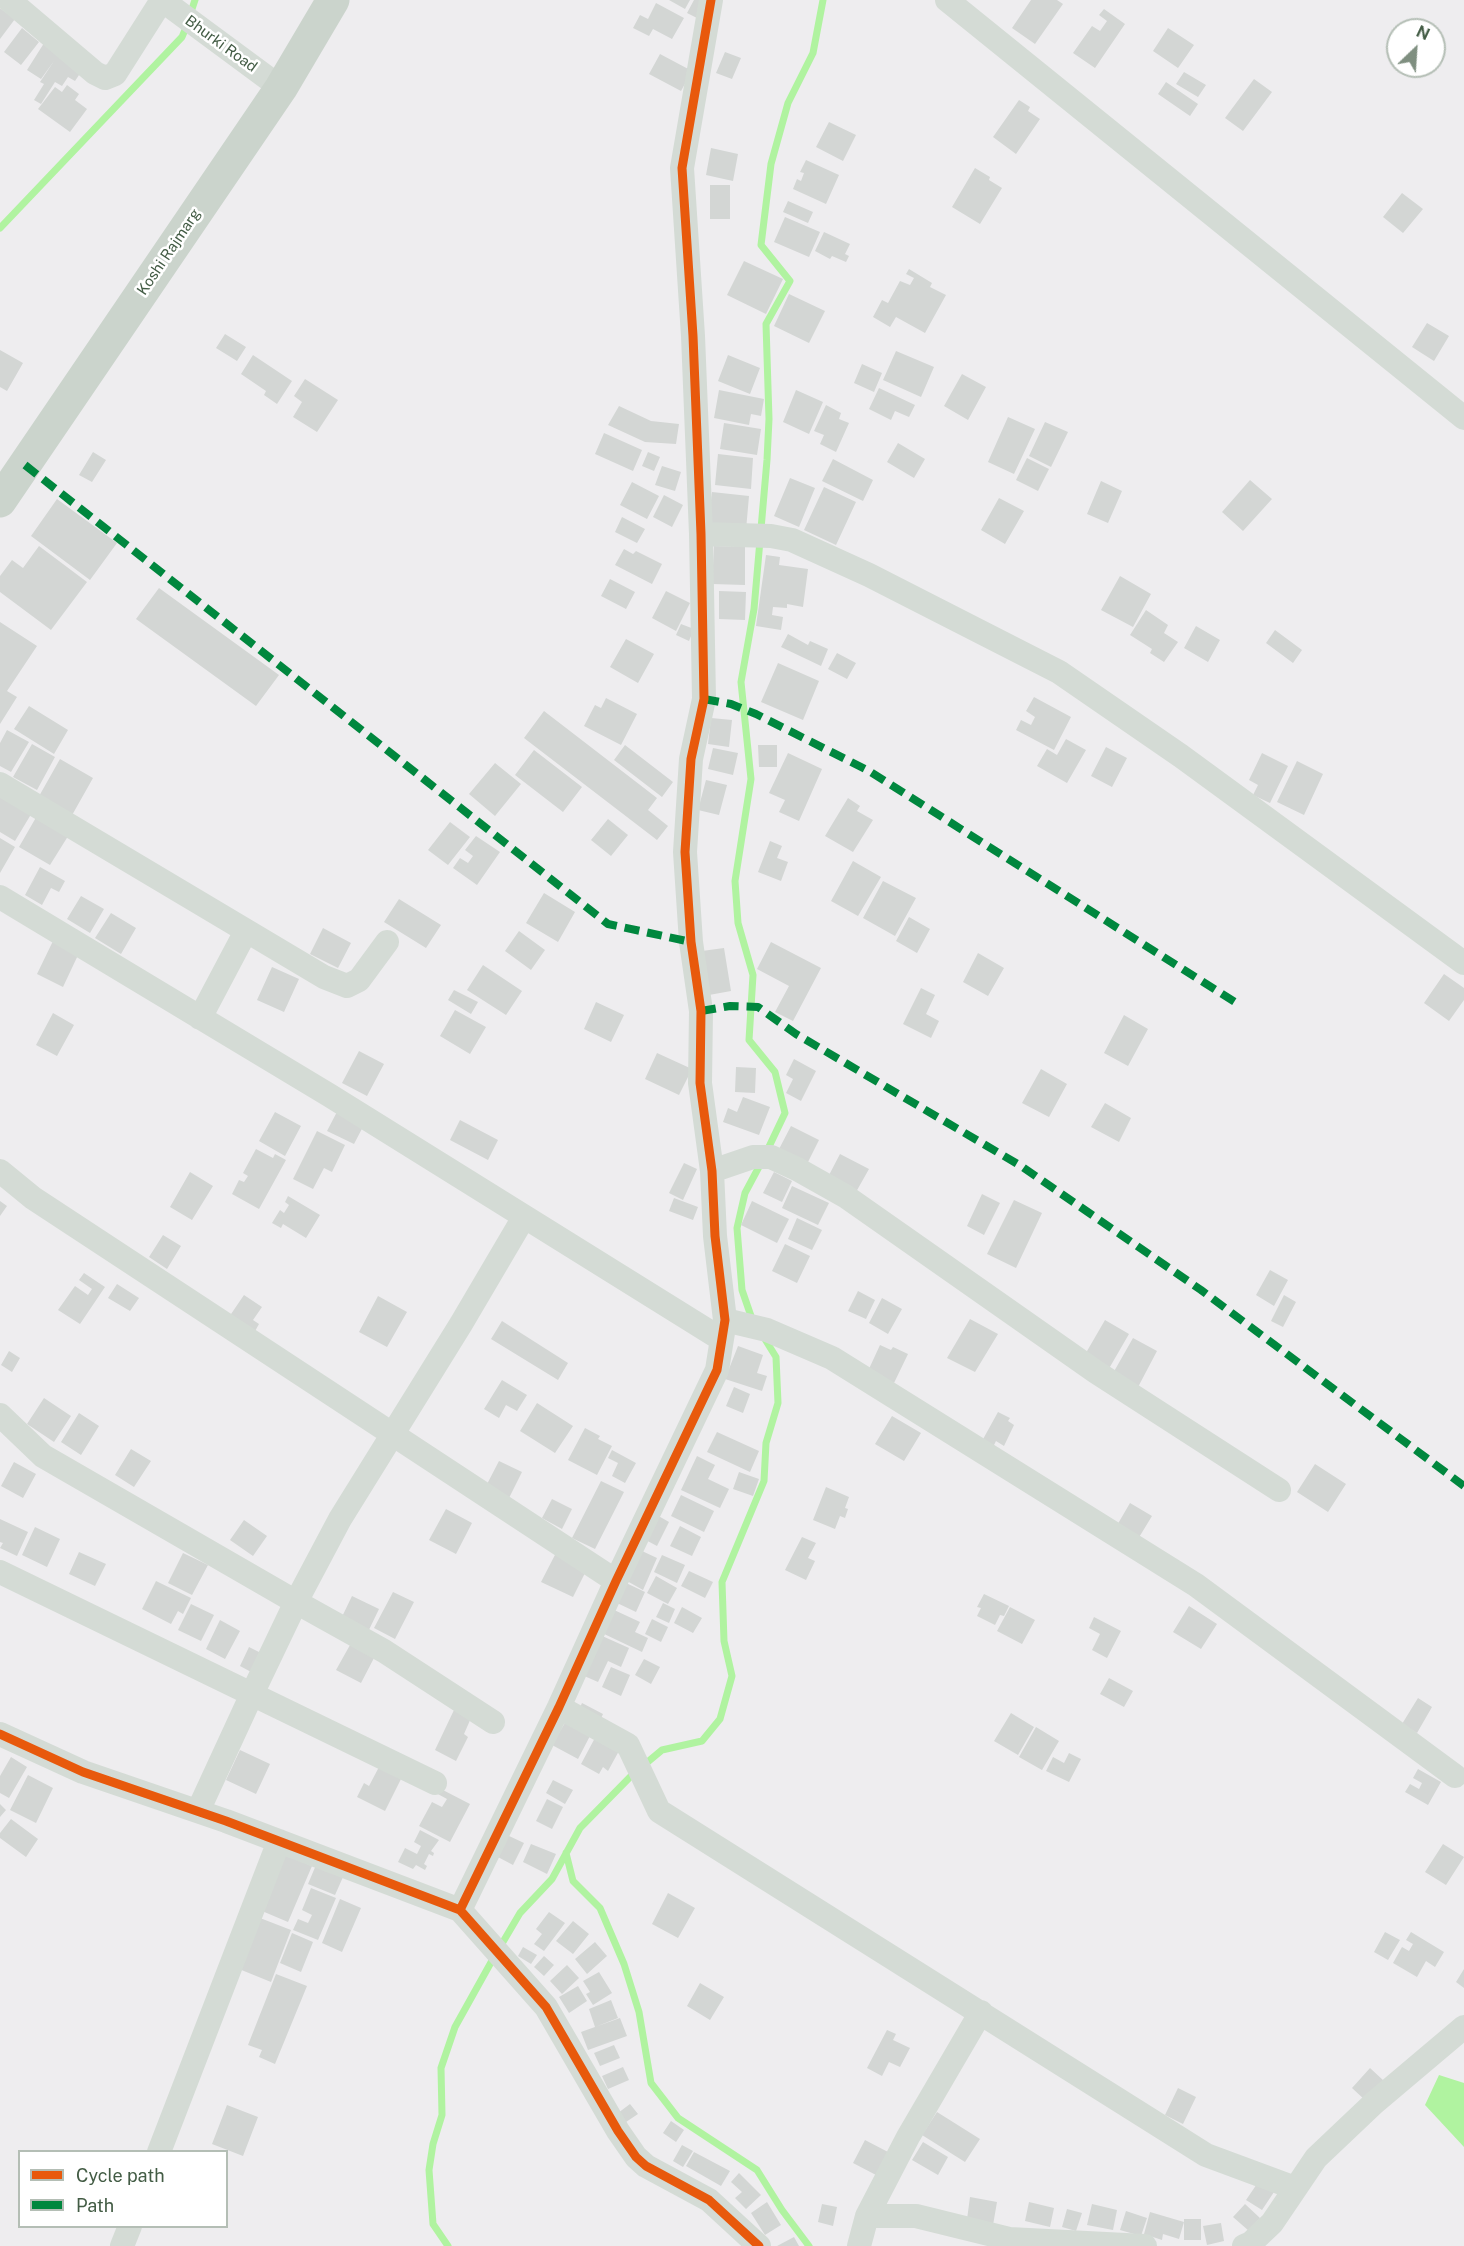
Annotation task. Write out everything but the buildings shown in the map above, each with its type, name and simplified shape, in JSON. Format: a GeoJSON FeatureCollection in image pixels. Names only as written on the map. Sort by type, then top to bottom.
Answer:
{"type":"FeatureCollection","features":[{"type":"Feature","properties":{"kind":"main road","name":"Koshi Rajmarg"},"geometry":{"type":"LineString","coordinates":[[0,501],[281,88],[333,0]]}},
{"type":"Feature","properties":{"kind":"street"},"geometry":{"type":"LineString","coordinates":[[9,0],[95,73],[105,78],[115,74],[165,3]]}},
{"type":"Feature","properties":{"kind":"street"},"geometry":{"type":"LineString","coordinates":[[460,1910],[559,1707],[616,1581],[717,1370],[740,1328],[715,1236],[712,1171],[700,1083],[701,1011],[691,942],[685,852],[691,759],[704,699],[701,534],[693,336],[682,168],[711,0]]}},
{"type":"Feature","properties":{"kind":"street"},"geometry":{"type":"LineString","coordinates":[[947,0],[1464,418]]}},
{"type":"Feature","properties":{"kind":"street","name":"Bhurki Road"},"geometry":{"type":"LineString","coordinates":[[165,3],[281,88]]}},
{"type":"Feature","properties":{"kind":"street"},"geometry":{"type":"LineString","coordinates":[[701,534],[771,536],[792,540],[869,575],[1059,672],[1181,756],[1464,963]]}},
{"type":"Feature","properties":{"kind":"street"},"geometry":{"type":"LineString","coordinates":[[0,784],[324,977],[347,986],[359,980],[387,942]]}},
{"type":"Feature","properties":{"kind":"street"},"geometry":{"type":"LineString","coordinates":[[0,897],[329,1095],[524,1217],[740,1328],[832,1358],[1196,1586],[1455,1776]]}},
{"type":"Feature","properties":{"kind":"street"},"geometry":{"type":"LineString","coordinates":[[200,1018],[246,931]]}},
{"type":"Feature","properties":{"kind":"street"},"geometry":{"type":"LineString","coordinates":[[712,1171],[762,1157],[797,1168],[846,1196],[1096,1372],[1279,1490]]}},
{"type":"Feature","properties":{"kind":"street"},"geometry":{"type":"LineString","coordinates":[[0,1171],[33,1198],[616,1581]]}},
{"type":"Feature","properties":{"kind":"street"},"geometry":{"type":"LineString","coordinates":[[198,1811],[296,1602],[340,1520],[524,1217]]}},
{"type":"Feature","properties":{"kind":"street"},"geometry":{"type":"LineString","coordinates":[[0,1415],[43,1456],[384,1652],[493,1722]]}},
{"type":"Feature","properties":{"kind":"street"},"geometry":{"type":"LineString","coordinates":[[0,1572],[435,1783]]}},
{"type":"Feature","properties":{"kind":"street"},"geometry":{"type":"LineString","coordinates":[[559,1707],[628,1745],[659,1811],[1206,2155],[1295,2188]]}},
{"type":"Feature","properties":{"kind":"street"},"geometry":{"type":"LineString","coordinates":[[0,1734],[82,1772],[198,1811],[460,1910],[546,2007],[618,2131],[636,2157],[646,2166],[709,2200],[759,2246]]}},
{"type":"Feature","properties":{"kind":"street"},"geometry":{"type":"LineString","coordinates":[[159,2150],[279,1841]]}},
{"type":"Feature","properties":{"kind":"street"},"geometry":{"type":"LineString","coordinates":[[859,2246],[867,2216],[908,2137],[981,2012]]}},
{"type":"Feature","properties":{"kind":"street"},"geometry":{"type":"LineString","coordinates":[[1244,2246],[1251,2243],[1272,2223],[1316,2158],[1374,2103],[1464,2027]]}},
{"type":"Feature","properties":{"kind":"street"},"geometry":{"type":"LineString","coordinates":[[867,2216],[916,2216],[1009,2239],[1145,2246]]}},
{"type":"Feature","properties":{"kind":"street"},"geometry":{"type":"LineString","coordinates":[[122,2246],[129,2228]]}},
{"type":"Feature","properties":{"kind":"shaded area"},"geometry":{"type":"Polygon","coordinates":[[[1439,2075],[1464,2083],[1464,2147],[1425,2105],[1439,2075]]]}},
{"type":"Feature","properties":{"kind":"waterway"},"geometry":{"type":"LineString","coordinates":[[190,15],[195,0]]}},
{"type":"Feature","properties":{"kind":"waterway"},"geometry":{"type":"LineString","coordinates":[[766,1153],[785,1113],[775,1072],[749,1040],[753,975],[738,923],[735,881],[751,779],[741,682],[754,609],[767,460],[769,419],[766,324],[790,281],[761,245],[771,164],[788,103],[813,53],[823,0]]}},
{"type":"Feature","properties":{"kind":"waterway"},"geometry":{"type":"LineString","coordinates":[[0,228],[182,37],[187,25]]}},
{"type":"Feature","properties":{"kind":"waterway"},"geometry":{"type":"LineString","coordinates":[[752,1319],[742,1290],[737,1228],[745,1193],[761,1163]]}},
{"type":"Feature","properties":{"kind":"waterway"},"geometry":{"type":"LineString","coordinates":[[644,1765],[662,1750],[702,1741],[720,1719],[732,1676],[724,1641],[722,1582],[764,1481],[766,1443],[778,1403],[776,1357],[763,1336]]}},
{"type":"Feature","properties":{"kind":"waterway"},"geometry":{"type":"LineString","coordinates":[[500,1947],[520,1913],[552,1879],[580,1828],[635,1772]]}},
{"type":"Feature","properties":{"kind":"waterway"},"geometry":{"type":"LineString","coordinates":[[566,1853],[573,1881],[600,1908],[624,1964],[639,2012],[651,2083],[678,2118],[757,2170],[782,2210],[809,2246]]}},
{"type":"Feature","properties":{"kind":"waterway"},"geometry":{"type":"LineString","coordinates":[[448,2246],[433,2224],[429,2170],[433,2144],[442,2115],[441,2068],[455,2027],[494,1957]]}},
{"type":"Feature","properties":{"kind":"marked path"},"geometry":{"type":"LineString","coordinates":[[25,465],[608,924],[691,942]]}},
{"type":"Feature","properties":{"kind":"marked path"},"geometry":{"type":"LineString","coordinates":[[704,699],[731,704],[756,714],[869,771],[1238,1004]]}},
{"type":"Feature","properties":{"kind":"marked path"},"geometry":{"type":"LineString","coordinates":[[701,1011],[730,1006],[758,1007],[796,1034],[1021,1166],[1201,1290],[1464,1486]]}},
{"type":"Feature","properties":{"kind":"cycle path"},"geometry":{"type":"LineString","coordinates":[[460,1910],[559,1707],[616,1581],[717,1370],[725,1320],[715,1236],[712,1171],[700,1083],[701,1011],[691,942],[685,852],[691,759],[704,699],[701,534],[693,336],[682,168],[711,0]]}},
{"type":"Feature","properties":{"kind":"cycle path"},"geometry":{"type":"LineString","coordinates":[[0,1734],[83,1772],[226,1821],[460,1910],[546,2007],[618,2131],[636,2157],[646,2166],[709,2200],[759,2246]]}}]}
